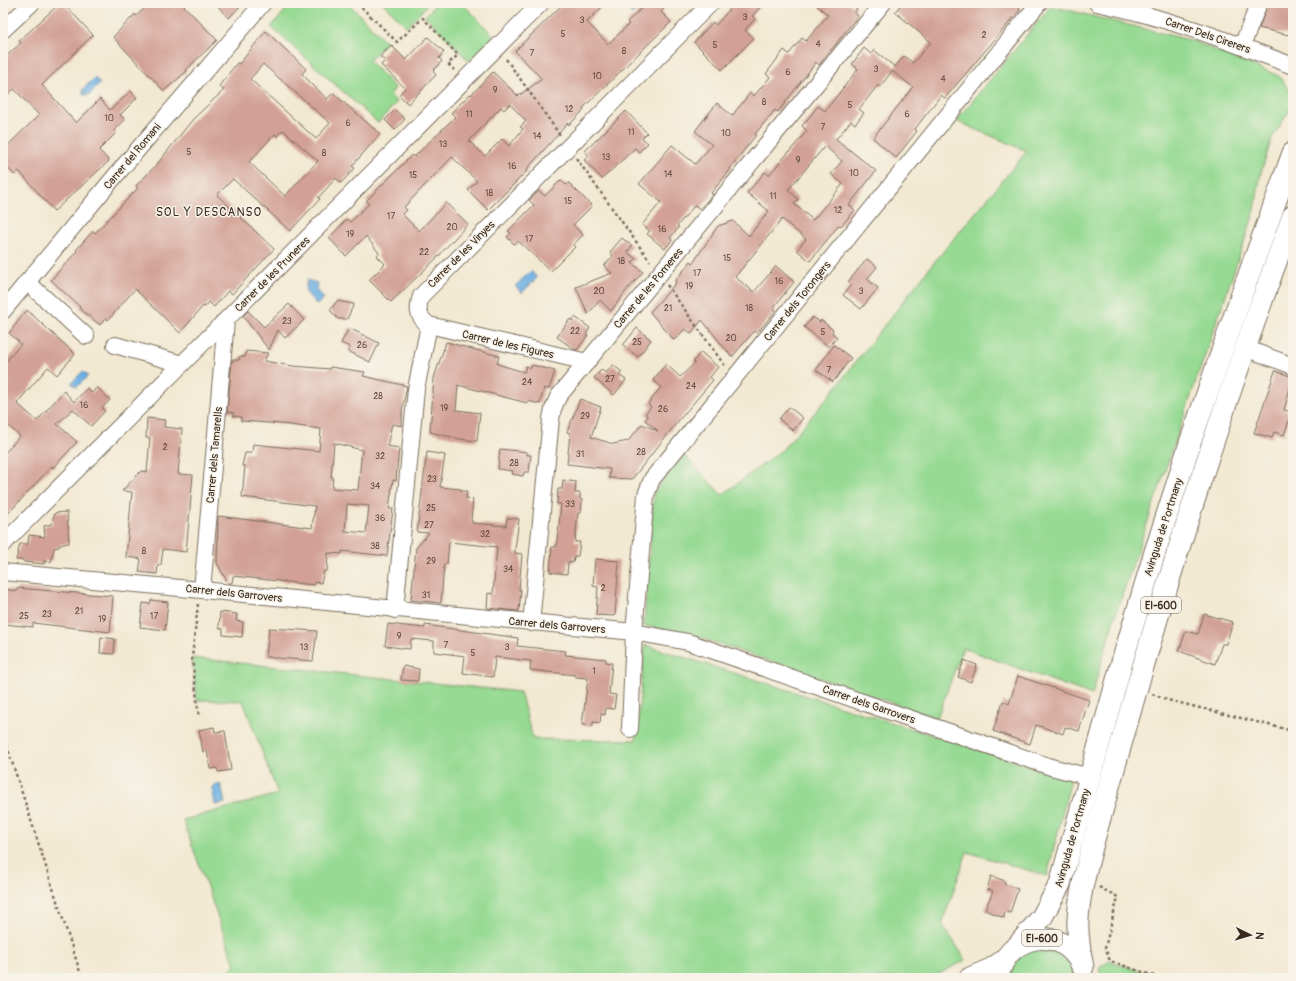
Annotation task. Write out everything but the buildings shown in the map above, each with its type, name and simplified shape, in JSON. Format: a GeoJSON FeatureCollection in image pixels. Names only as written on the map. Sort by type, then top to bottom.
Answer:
{"type":"FeatureCollection","features":[{"type":"Feature","properties":{"kind":"main road","name":"Avinguda de Portmany"},"geometry":{"type":"LineString","coordinates":[[1019,944],[1042,917],[1060,884],[1154,555],[1191,440],[1293,153]]}},
{"type":"Feature","properties":{"kind":"main road","name":"Avinguda de Portmany"},"geometry":{"type":"LineString","coordinates":[[1084,973],[1079,944],[1078,921],[1080,897],[1136,690],[1173,565],[1245,348],[1292,224]]}},
{"type":"Feature","properties":{"kind":"main road","name":"EI-600"},"geometry":{"type":"LineString","coordinates":[[970,978],[990,969],[1000,970],[1013,949],[1019,944],[1040,938],[1060,942],[1072,950],[1076,955],[1084,973]]}},
{"type":"Feature","properties":{"kind":"street"},"geometry":{"type":"LineString","coordinates":[[3,30],[32,3]]}},
{"type":"Feature","properties":{"kind":"street","name":"Carrer del Romani"},"geometry":{"type":"LineString","coordinates":[[3,310],[263,3]]}},
{"type":"Feature","properties":{"kind":"street","name":"Carrer de les Pruneres"},"geometry":{"type":"LineString","coordinates":[[3,544],[541,3]]}},
{"type":"Feature","properties":{"kind":"street","name":"Carrer de les Vinyes"},"geometry":{"type":"LineString","coordinates":[[429,325],[423,321],[419,315],[418,305],[421,296],[711,3]]}},
{"type":"Feature","properties":{"kind":"street","name":"Carrer de les Pomeres"},"geometry":{"type":"LineString","coordinates":[[531,623],[553,409],[558,397],[883,3]]}},
{"type":"Feature","properties":{"kind":"street","name":"Carrer dels Torongers"},"geometry":{"type":"LineString","coordinates":[[630,729],[634,632],[646,495],[652,478],[1039,3]]}},
{"type":"Feature","properties":{"kind":"street","name":"Carrer Dels Cirerers"},"geometry":{"type":"LineString","coordinates":[[1097,3],[1159,18],[1242,46],[1293,66]]}},
{"type":"Feature","properties":{"kind":"street"},"geometry":{"type":"LineString","coordinates":[[1242,46],[1259,3]]}},
{"type":"Feature","properties":{"kind":"street"},"geometry":{"type":"LineString","coordinates":[[27,282],[86,336]]}},
{"type":"Feature","properties":{"kind":"street","name":"Carrer dels Tamarells"},"geometry":{"type":"LineString","coordinates":[[202,590],[226,321]]}},
{"type":"Feature","properties":{"kind":"street"},"geometry":{"type":"LineString","coordinates":[[395,610],[416,389],[429,325]]}},
{"type":"Feature","properties":{"kind":"street","name":"Carrer de les Figures"},"geometry":{"type":"LineString","coordinates":[[429,325],[586,362]]}},
{"type":"Feature","properties":{"kind":"street"},"geometry":{"type":"LineString","coordinates":[[115,346],[182,364]]}},
{"type":"Feature","properties":{"kind":"street"},"geometry":{"type":"LineString","coordinates":[[1245,348],[1293,366]]}},
{"type":"Feature","properties":{"kind":"street","name":"Carrer dels Garrovers"},"geometry":{"type":"LineString","coordinates":[[3,572],[634,632],[688,642],[1051,767],[1090,777]]}},
{"type":"Feature","properties":{"kind":"path"},"geometry":{"type":"LineString","coordinates":[[357,3],[398,42],[423,18],[458,54],[448,64],[464,80]]}},
{"type":"Feature","properties":{"kind":"path"},"geometry":{"type":"LineString","coordinates":[[498,47],[734,378]]}},
{"type":"Feature","properties":{"kind":"path"},"geometry":{"type":"LineString","coordinates":[[199,717],[192,658],[199,599],[202,590]]}},
{"type":"Feature","properties":{"kind":"path"},"geometry":{"type":"LineString","coordinates":[[1136,690],[1168,700],[1293,731]]}},
{"type":"Feature","properties":{"kind":"path"},"geometry":{"type":"LineString","coordinates":[[3,734],[82,978]]}},
{"type":"Feature","properties":{"kind":"path"},"geometry":{"type":"LineString","coordinates":[[1084,880],[1118,898],[1105,948],[1110,961],[1160,978]]}},
{"type":"Feature","properties":{"kind":"green space"},"geometry":{"type":"Polygon","coordinates":[[[292,3],[348,3],[386,42],[369,61],[395,88],[390,95],[397,102],[378,123],[271,27],[292,3]]]}},
{"type":"Feature","properties":{"kind":"green space"},"geometry":{"type":"Polygon","coordinates":[[[383,3],[429,3],[407,27],[383,3]]]}},
{"type":"Feature","properties":{"kind":"green space"},"geometry":{"type":"Polygon","coordinates":[[[437,3],[462,3],[494,36],[469,61],[425,16],[437,3]]]}},
{"type":"Feature","properties":{"kind":"green space"},"geometry":{"type":"Polygon","coordinates":[[[1051,6],[1190,40],[1279,76],[1293,95],[1293,105],[1272,138],[1260,176],[1255,210],[1113,622],[1092,695],[963,648],[937,718],[693,635],[644,626],[654,492],[683,454],[722,495],[782,450],[825,401],[931,266],[1027,151],[956,121],[1051,6]]]}},
{"type":"Feature","properties":{"kind":"green space"},"geometry":{"type":"Polygon","coordinates":[[[645,645],[1071,779],[1047,876],[967,852],[942,924],[966,960],[931,978],[221,978],[235,965],[183,820],[278,794],[243,701],[197,700],[192,658],[520,692],[533,739],[636,740],[645,645]]]}},
{"type":"Feature","properties":{"kind":"green space"},"geometry":{"type":"Polygon","coordinates":[[[1042,948],[1054,952],[1064,958],[1072,966],[1077,978],[1006,978],[1011,964],[1030,950],[1042,948]]]}},
{"type":"Feature","properties":{"kind":"green space"},"geometry":{"type":"Polygon","coordinates":[[[1110,961],[1160,978],[1099,978],[1100,966],[1110,961]]]}},
{"type":"Feature","properties":{"kind":"water"},"geometry":{"type":"Polygon","coordinates":[[[631,3],[639,3],[641,5],[632,14],[626,8],[631,3]]]}},
{"type":"Feature","properties":{"kind":"water"},"geometry":{"type":"Polygon","coordinates":[[[95,78],[100,84],[89,95],[83,95],[83,89],[95,78]]]}},
{"type":"Feature","properties":{"kind":"water"},"geometry":{"type":"Polygon","coordinates":[[[531,271],[537,278],[522,293],[515,286],[531,271]]]}},
{"type":"Feature","properties":{"kind":"water"},"geometry":{"type":"Polygon","coordinates":[[[307,280],[317,283],[316,290],[324,298],[317,305],[305,291],[307,280]]]}},
{"type":"Feature","properties":{"kind":"water"},"geometry":{"type":"Polygon","coordinates":[[[83,371],[88,376],[77,387],[71,383],[83,371]]]}},
{"type":"Feature","properties":{"kind":"water"},"geometry":{"type":"Polygon","coordinates":[[[216,784],[221,785],[225,803],[215,805],[212,788],[216,784]]]}},
{"type":"Feature","properties":{"kind":"district","name":"SOL Y DESCANSO"},"geometry":{"type":"Point","coordinates":[209,212]}}]}
